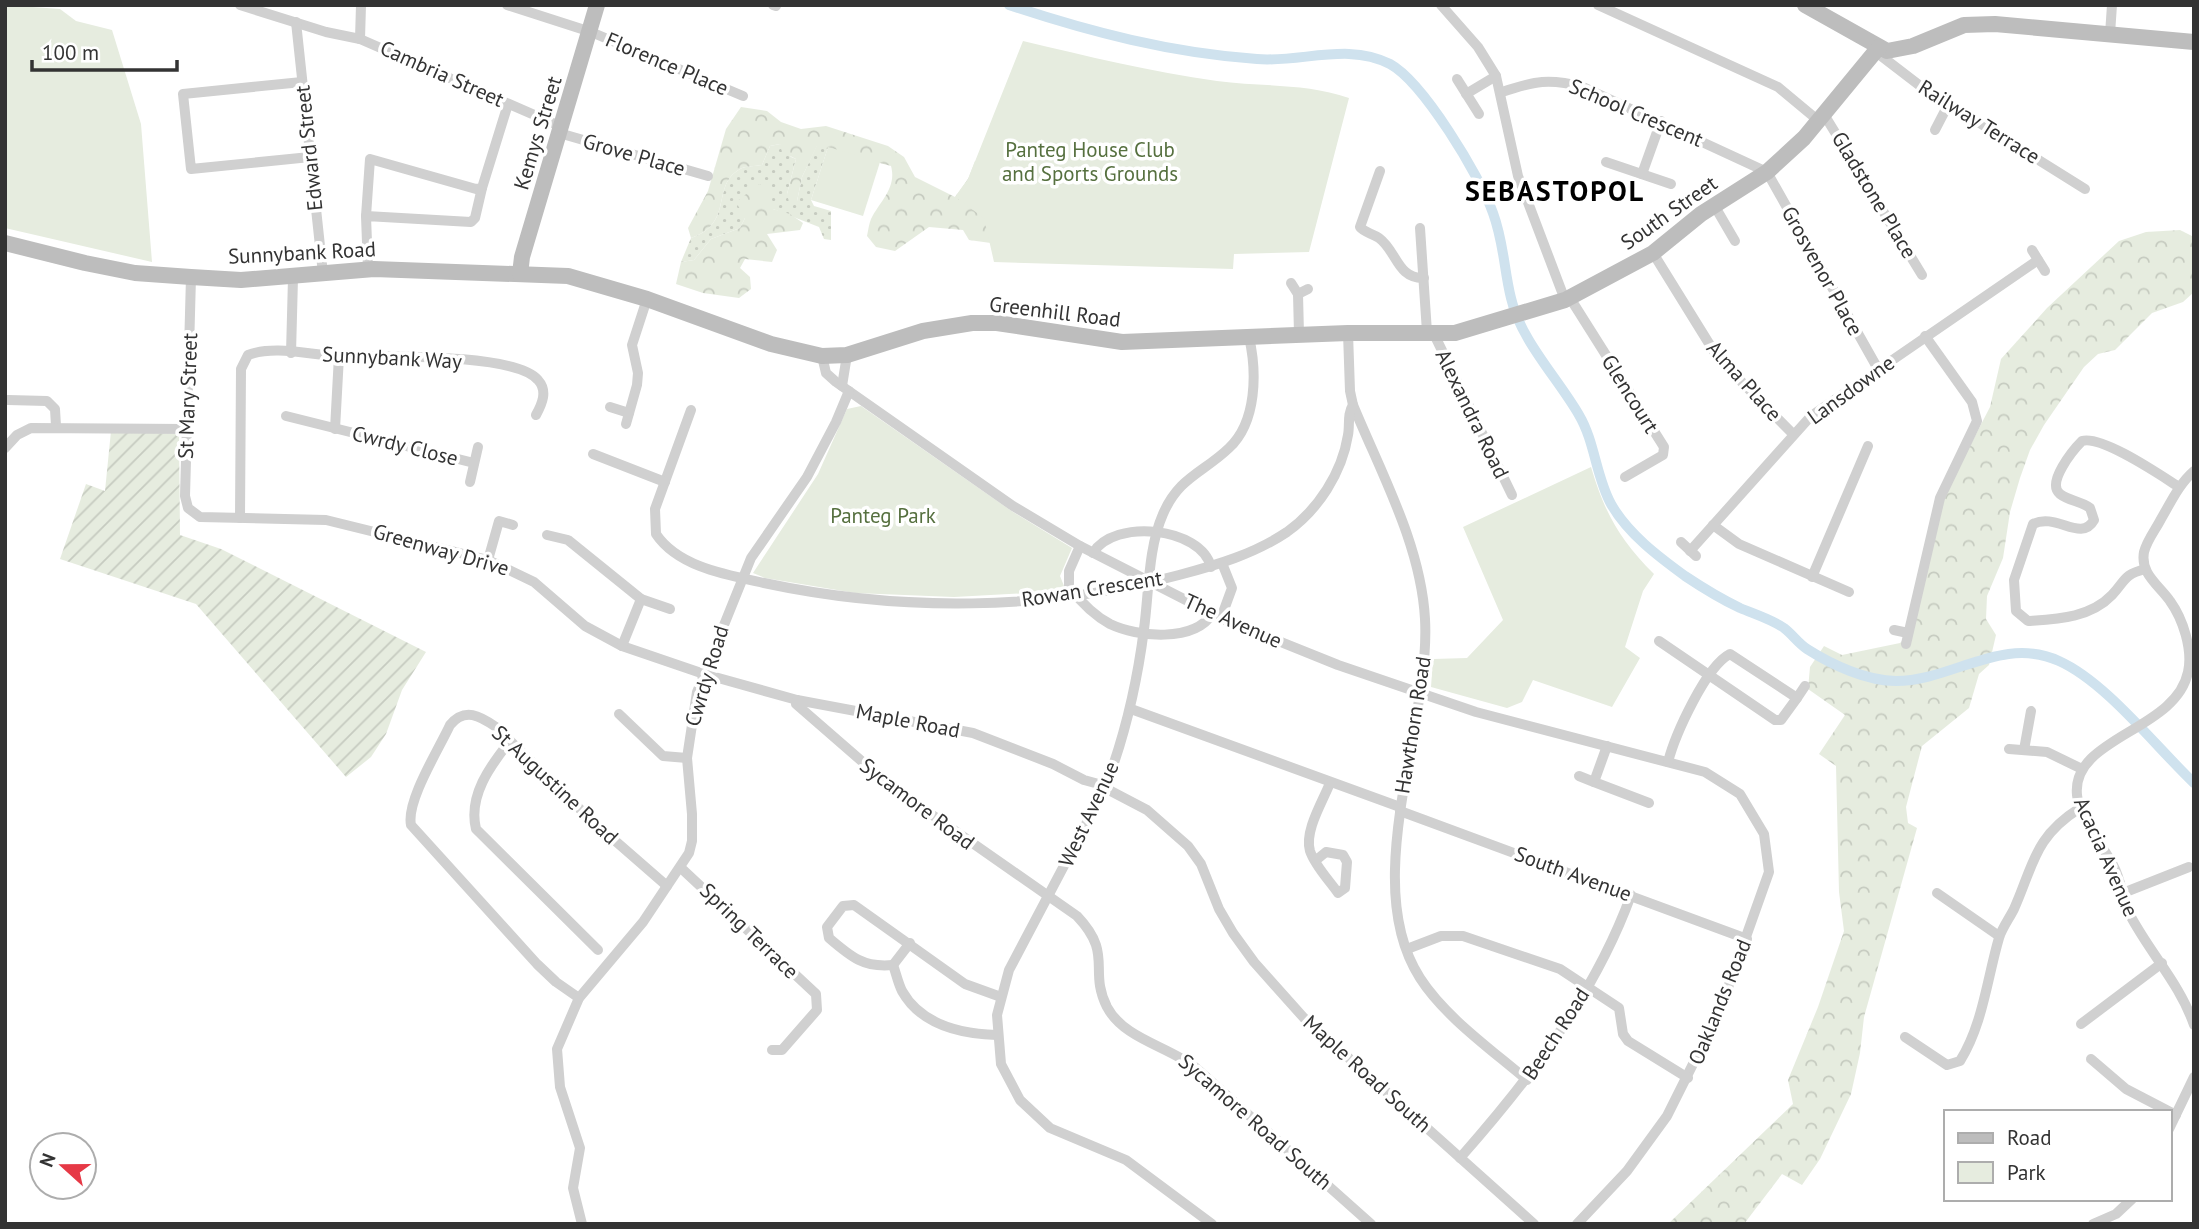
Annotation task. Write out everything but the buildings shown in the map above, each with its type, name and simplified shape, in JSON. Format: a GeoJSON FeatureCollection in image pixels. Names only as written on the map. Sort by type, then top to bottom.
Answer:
{"type":"FeatureCollection","features":[{"type":"Feature","properties":{"kind":"street","name":"Cambria Street"},"geometry":{"type":"LineString","coordinates":[[240,5],[326,32],[360,38],[560,130]]}},
{"type":"Feature","properties":{"kind":"street"},"geometry":{"type":"LineString","coordinates":[[360,38],[361,5]]}},
{"type":"Feature","properties":{"kind":"street","name":"Florence Place"},"geometry":{"type":"LineString","coordinates":[[507,5],[591,32],[743,96]]}},
{"type":"Feature","properties":{"kind":"street","name":"Kemys Street"},"geometry":{"type":"LineString","coordinates":[[520,274],[522,257],[597,5]]}},
{"type":"Feature","properties":{"kind":"street"},"geometry":{"type":"LineString","coordinates":[[1441,5],[1478,47],[1496,76],[1502,92],[1518,176],[1568,299]]}},
{"type":"Feature","properties":{"kind":"street","name":"Gladstone Place"},"geometry":{"type":"LineString","coordinates":[[1598,5],[1775,85],[1822,119],[1922,275]]}},
{"type":"Feature","properties":{"kind":"street"},"geometry":{"type":"LineString","coordinates":[[1805,5],[1877,50],[1897,51],[1964,24],[1995,24],[2194,42]]}},
{"type":"Feature","properties":{"kind":"street"},"geometry":{"type":"LineString","coordinates":[[2110,34],[2112,5]]}},
{"type":"Feature","properties":{"kind":"street","name":"Edward Street"},"geometry":{"type":"LineString","coordinates":[[296,22],[323,274]]}},
{"type":"Feature","properties":{"kind":"street","name":"South Street"},"geometry":{"type":"LineString","coordinates":[[1430,332],[1469,331],[1568,299],[1653,253],[1714,205],[1767,172],[1822,119],[1877,50]]}},
{"type":"Feature","properties":{"kind":"street","name":"Railway Terrace"},"geometry":{"type":"LineString","coordinates":[[1877,50],[1919,85],[2085,189]]}},
{"type":"Feature","properties":{"kind":"street"},"geometry":{"type":"LineString","coordinates":[[1466,94],[1496,76]]}},
{"type":"Feature","properties":{"kind":"street"},"geometry":{"type":"LineString","coordinates":[[1457,79],[1479,114]]}},
{"type":"Feature","properties":{"kind":"street","name":"School Crescent"},"geometry":{"type":"LineString","coordinates":[[1502,92],[1542,80],[1559,80],[1583,87],[1767,172]]}},
{"type":"Feature","properties":{"kind":"street"},"geometry":{"type":"LineString","coordinates":[[302,82],[183,94],[191,169],[310,157]]}},
{"type":"Feature","properties":{"kind":"street"},"geometry":{"type":"LineString","coordinates":[[1935,130],[1949,103]]}},
{"type":"Feature","properties":{"kind":"street"},"geometry":{"type":"LineString","coordinates":[[366,216],[471,222],[475,218],[508,104]]}},
{"type":"Feature","properties":{"kind":"street"},"geometry":{"type":"LineString","coordinates":[[1642,174],[1661,121]]}},
{"type":"Feature","properties":{"kind":"street","name":"Grove Place"},"geometry":{"type":"LineString","coordinates":[[560,130],[708,176]]}},
{"type":"Feature","properties":{"kind":"street"},"geometry":{"type":"LineString","coordinates":[[368,269],[366,216],[370,159],[476,189],[482,188]]}},
{"type":"Feature","properties":{"kind":"street"},"geometry":{"type":"LineString","coordinates":[[1606,162],[1671,184]]}},
{"type":"Feature","properties":{"kind":"street"},"geometry":{"type":"LineString","coordinates":[[1380,171],[1360,227],[1382,240],[1399,267],[1410,275],[1424,278]]}},
{"type":"Feature","properties":{"kind":"street","name":"Grosvenor Place"},"geometry":{"type":"LineString","coordinates":[[1767,172],[1878,369]]}},
{"type":"Feature","properties":{"kind":"street"},"geometry":{"type":"LineString","coordinates":[[1714,205],[1735,242]]}},
{"type":"Feature","properties":{"kind":"street"},"geometry":{"type":"LineString","coordinates":[[1420,228],[1430,332]]}},
{"type":"Feature","properties":{"kind":"street","name":"Sunnybank Road"},"geometry":{"type":"LineString","coordinates":[[5,243],[135,273],[191,278],[293,278],[368,269],[520,274]]}},
{"type":"Feature","properties":{"kind":"street","name":"Alma Place"},"geometry":{"type":"LineString","coordinates":[[1653,253],[1718,358],[1793,434]]}},
{"type":"Feature","properties":{"kind":"street","name":"Lansdowne"},"geometry":{"type":"LineString","coordinates":[[1681,542],[1693,554],[1713,525],[1793,434],[1823,406],[1925,336],[2035,255],[2045,271]]}},
{"type":"Feature","properties":{"kind":"street","name":"Greenhill Road"},"geometry":{"type":"LineString","coordinates":[[520,274],[568,276],[647,299],[771,344],[821,356],[846,355],[923,331],[972,323],[997,323],[1122,342],[1299,334],[1430,332]]}},
{"type":"Feature","properties":{"kind":"street","name":"St Mary Street"},"geometry":{"type":"LineString","coordinates":[[191,278],[186,496],[193,513]]}},
{"type":"Feature","properties":{"kind":"street"},"geometry":{"type":"LineString","coordinates":[[291,353],[293,278]]}},
{"type":"Feature","properties":{"kind":"street"},"geometry":{"type":"LineString","coordinates":[[1291,282],[1303,292],[1299,334]]}},
{"type":"Feature","properties":{"kind":"street"},"geometry":{"type":"LineString","coordinates":[[610,407],[628,418],[638,373],[632,345],[647,299]]}},
{"type":"Feature","properties":{"kind":"street","name":"Glencourt"},"geometry":{"type":"LineString","coordinates":[[1568,299],[1664,447],[1663,454],[1655,461],[1626,477]]}},
{"type":"Feature","properties":{"kind":"street","name":"Alexandra Road"},"geometry":{"type":"LineString","coordinates":[[1430,332],[1512,495]]}},
{"type":"Feature","properties":{"kind":"street","name":"Hawthorn Road"},"geometry":{"type":"LineString","coordinates":[[1348,333],[1353,405],[1412,547],[1423,589],[1426,647],[1400,809],[1395,864],[1401,929],[1406,949],[1420,977],[1434,994],[1527,1080]]}},
{"type":"Feature","properties":{"kind":"street"},"geometry":{"type":"LineString","coordinates":[[1894,630],[1907,638],[1940,498],[1977,421],[1972,402],[1925,336]]}},
{"type":"Feature","properties":{"kind":"street","name":"West Avenue"},"geometry":{"type":"LineString","coordinates":[[1212,1224],[1126,1160],[1067,1136],[1035,1115],[1009,1082],[1001,1064],[997,1035],[1001,997],[1009,970],[1106,787],[1131,709],[1161,518],[1179,486],[1229,448],[1248,418],[1252,392],[1249,337]]}},
{"type":"Feature","properties":{"kind":"street","name":"Sunnybank Way"},"geometry":{"type":"LineString","coordinates":[[240,518],[241,369],[248,355],[261,350],[340,356],[419,356],[521,371],[537,378],[541,384],[543,403],[536,415]]}},
{"type":"Feature","properties":{"kind":"street","name":"Cwrdy Road"},"geometry":{"type":"LineString","coordinates":[[582,1224],[573,1188],[580,1148],[557,1069],[557,1049],[579,998],[643,922],[681,868],[692,841],[687,758],[690,721],[704,674],[742,578],[760,544],[807,477],[836,422],[845,388],[846,355]]}},
{"type":"Feature","properties":{"kind":"street"},"geometry":{"type":"LineString","coordinates":[[335,429],[340,356]]}},
{"type":"Feature","properties":{"kind":"street","name":"The Avenue"},"geometry":{"type":"LineString","coordinates":[[821,356],[826,373],[845,388],[1002,498],[1080,546],[1217,616],[1338,665],[1476,712],[1705,772]]}},
{"type":"Feature","properties":{"kind":"street"},"geometry":{"type":"LineString","coordinates":[[8,400],[47,401],[55,409],[56,426]]}},
{"type":"Feature","properties":{"kind":"street","name":"Rowan Crescent"},"geometry":{"type":"LineString","coordinates":[[742,578],[821,595],[915,603],[1015,601],[1076,596],[1150,583],[1217,565],[1275,539],[1307,515],[1338,470],[1353,405]]}},
{"type":"Feature","properties":{"kind":"street"},"geometry":{"type":"LineString","coordinates":[[691,410],[655,509],[654,523],[662,544],[678,557],[742,578]]}},
{"type":"Feature","properties":{"kind":"street","name":"Cwrdy Close"},"geometry":{"type":"LineString","coordinates":[[286,416],[474,463]]}},
{"type":"Feature","properties":{"kind":"street"},"geometry":{"type":"LineString","coordinates":[[5,448],[17,435],[31,428],[56,426],[187,429]]}},
{"type":"Feature","properties":{"kind":"street"},"geometry":{"type":"LineString","coordinates":[[2179,487],[2113,449],[2084,440],[2057,478],[2055,487],[2059,493],[2090,508],[2095,517],[2093,523],[2080,530],[2051,520],[2035,523],[2014,585],[2016,611],[2028,621],[2077,616],[2110,597],[2128,574],[2145,569],[2146,545],[2179,487],[2194,471]]}},
{"type":"Feature","properties":{"kind":"street"},"geometry":{"type":"LineString","coordinates":[[1812,577],[1868,446]]}},
{"type":"Feature","properties":{"kind":"street"},"geometry":{"type":"LineString","coordinates":[[470,482],[478,447]]}},
{"type":"Feature","properties":{"kind":"street"},"geometry":{"type":"LineString","coordinates":[[593,454],[666,482]]}},
{"type":"Feature","properties":{"kind":"street","name":"Greenway Drive"},"geometry":{"type":"LineString","coordinates":[[193,513],[200,517],[326,520],[488,560],[534,582],[585,626],[622,646],[704,674]]}},
{"type":"Feature","properties":{"kind":"street"},"geometry":{"type":"LineString","coordinates":[[488,560],[499,521],[513,524]]}},
{"type":"Feature","properties":{"kind":"street"},"geometry":{"type":"LineString","coordinates":[[1713,525],[1739,544],[1849,592]]}},
{"type":"Feature","properties":{"kind":"street"},"geometry":{"type":"LineString","coordinates":[[1080,546],[1069,571],[1069,587],[1110,624],[1143,633],[1183,631],[1217,616],[1232,588],[1208,555],[1198,546],[1180,537],[1157,534],[1111,537],[1098,544],[1093,553]]}},
{"type":"Feature","properties":{"kind":"street"},"geometry":{"type":"LineString","coordinates":[[547,535],[570,536],[641,598],[670,609]]}},
{"type":"Feature","properties":{"kind":"street"},"geometry":{"type":"LineString","coordinates":[[2011,552],[2024,557]]}},
{"type":"Feature","properties":{"kind":"street","name":"Acacia Avenue"},"geometry":{"type":"LineString","coordinates":[[2145,569],[2174,608],[2190,655],[2184,687],[2177,698],[2159,714],[2118,740],[2082,769],[2076,785],[2080,808],[2115,867],[2130,914],[2162,963],[2194,1025]]}},
{"type":"Feature","properties":{"kind":"street"},"geometry":{"type":"LineString","coordinates":[[622,646],[641,598]]}},
{"type":"Feature","properties":{"kind":"street"},"geometry":{"type":"LineString","coordinates":[[1659,641],[1775,720],[1781,720],[1805,686]]}},
{"type":"Feature","properties":{"kind":"street"},"geometry":{"type":"LineString","coordinates":[[1668,762],[1681,722],[1724,657],[1730,654],[1797,698]]}},
{"type":"Feature","properties":{"kind":"street","name":"Maple Road"},"geometry":{"type":"LineString","coordinates":[[704,674],[797,700],[973,733],[1106,787],[1147,810],[1188,846],[1201,864],[1219,909]]}},
{"type":"Feature","properties":{"kind":"street","name":"Sycamore Road"},"geometry":{"type":"LineString","coordinates":[[797,700],[796,704],[816,723],[888,784],[1049,896]]}},
{"type":"Feature","properties":{"kind":"street","name":"South Avenue"},"geometry":{"type":"LineString","coordinates":[[1131,709],[1747,939]]}},
{"type":"Feature","properties":{"kind":"street"},"geometry":{"type":"LineString","coordinates":[[2024,750],[2031,711]]}},
{"type":"Feature","properties":{"kind":"street","name":"St Augustine Road"},"geometry":{"type":"LineString","coordinates":[[579,998],[556,982],[524,950],[411,825],[414,802],[457,717],[466,714],[483,718],[667,886]]}},
{"type":"Feature","properties":{"kind":"street"},"geometry":{"type":"LineString","coordinates":[[619,714],[663,756],[687,758]]}},
{"type":"Feature","properties":{"kind":"street"},"geometry":{"type":"LineString","coordinates":[[510,741],[484,778],[473,807],[476,829],[598,950]]}},
{"type":"Feature","properties":{"kind":"street"},"geometry":{"type":"LineString","coordinates":[[1594,782],[1607,746]]}},
{"type":"Feature","properties":{"kind":"street"},"geometry":{"type":"LineString","coordinates":[[2009,749],[2056,755],[2082,769]]}},
{"type":"Feature","properties":{"kind":"street","name":"Oaklands Road"},"geometry":{"type":"LineString","coordinates":[[1577,1224],[1627,1171],[1667,1116],[1688,1078],[1709,1035],[1747,939],[1769,872],[1768,848],[1758,820],[1740,794],[1705,772]]}},
{"type":"Feature","properties":{"kind":"street"},"geometry":{"type":"LineString","coordinates":[[1579,776],[1650,803]]}},
{"type":"Feature","properties":{"kind":"street"},"geometry":{"type":"LineString","coordinates":[[1315,861],[1326,852],[1343,855],[1347,862],[1345,888],[1338,892],[1315,861],[1310,851],[1311,832],[1330,783]]}},
{"type":"Feature","properties":{"kind":"street"},"geometry":{"type":"LineString","coordinates":[[1905,1037],[1947,1065],[1960,1062],[1989,987],[1999,936],[2013,911],[2042,840],[2063,819],[2080,808]]}},
{"type":"Feature","properties":{"kind":"street"},"geometry":{"type":"LineString","coordinates":[[2123,893],[2189,867]]}},
{"type":"Feature","properties":{"kind":"street","name":"Spring Terrace"},"geometry":{"type":"LineString","coordinates":[[681,868],[816,994],[817,1010],[782,1050],[772,1050]]}},
{"type":"Feature","properties":{"kind":"street"},"geometry":{"type":"LineString","coordinates":[[1937,893],[1999,936]]}},
{"type":"Feature","properties":{"kind":"street","name":"Beech Road"},"geometry":{"type":"LineString","coordinates":[[1460,1158],[1527,1080],[1587,986],[1617,932],[1631,895]]}},
{"type":"Feature","properties":{"kind":"street","name":"Sycamore Road South"},"geometry":{"type":"LineString","coordinates":[[1049,896],[1077,916],[1093,935],[1099,947],[1102,994],[1113,1016],[1130,1032],[1167,1049],[1196,1068],[1371,1224]]}},
{"type":"Feature","properties":{"kind":"street"},"geometry":{"type":"LineString","coordinates":[[910,943],[893,965],[876,966],[860,963],[829,939],[827,928],[843,906],[849,904],[910,943],[965,984],[1001,997]]}},
{"type":"Feature","properties":{"kind":"street","name":"Maple Road South"},"geometry":{"type":"LineString","coordinates":[[1219,909],[1254,962],[1304,1018],[1534,1224]]}},
{"type":"Feature","properties":{"kind":"street"},"geometry":{"type":"LineString","coordinates":[[1406,949],[1441,936],[1463,936],[1560,969],[1619,1008],[1623,1034],[1628,1041],[1688,1078]]}},
{"type":"Feature","properties":{"kind":"street"},"geometry":{"type":"LineString","coordinates":[[2081,1024],[2162,963]]}},
{"type":"Feature","properties":{"kind":"street"},"geometry":{"type":"LineString","coordinates":[[893,965],[901,990],[938,1023],[956,1032],[997,1035]]}},
{"type":"Feature","properties":{"kind":"street"},"geometry":{"type":"LineString","coordinates":[[2091,1059],[2126,1089],[2166,1110]]}},
{"type":"Feature","properties":{"kind":"street"},"geometry":{"type":"LineString","coordinates":[[2171,1125],[2194,1077]]}},
{"type":"Feature","properties":{"kind":"street"},"geometry":{"type":"LineString","coordinates":[[2171,1112],[2176,1115]]}},
{"type":"Feature","properties":{"kind":"street"},"geometry":{"type":"LineString","coordinates":[[2093,1224],[2116,1214],[2130,1201]]}},
{"type":"Feature","properties":{"kind":"green space"},"geometry":{"type":"Polygon","coordinates":[[[5,5],[60,9],[76,21],[112,30],[141,124],[152,262],[5,228],[5,5]]]}},
{"type":"Feature","properties":{"kind":"green space","name":"Panteg House Club and Sports Grounds"},"geometry":{"type":"Polygon","coordinates":[[[1023,41],[1168,73],[1234,83],[1316,90],[1349,98],[1309,252],[1234,254],[1233,269],[994,262],[984,218],[955,197],[968,179],[1023,41]]]}},
{"type":"Feature","properties":{"kind":"green space"},"geometry":{"type":"Polygon","coordinates":[[[741,107],[767,111],[781,122],[801,129],[826,126],[888,146],[904,157],[915,177],[955,197],[968,179],[975,161],[998,244],[969,240],[963,230],[929,227],[895,251],[876,247],[867,236],[871,219],[890,188],[891,166],[817,146],[802,177],[797,201],[790,206],[787,194],[796,159],[782,152],[780,144],[770,146],[762,165],[742,168],[731,176],[713,223],[705,231],[691,238],[688,228],[708,191],[726,129],[741,107]]]}},
{"type":"Feature","properties":{"kind":"green space"},"geometry":{"type":"Polygon","coordinates":[[[780,144],[796,159],[787,194],[797,201],[802,177],[817,145],[828,147],[811,200],[814,206],[831,211],[831,240],[824,239],[819,227],[773,209],[745,218],[740,228],[711,239],[694,260],[681,262],[691,238],[705,231],[713,223],[731,176],[742,168],[762,165],[770,146],[780,144]]]}},
{"type":"Feature","properties":{"kind":"green space"},"geometry":{"type":"Polygon","coordinates":[[[828,147],[880,162],[863,216],[811,200],[828,147]]]}},
{"type":"Feature","properties":{"kind":"green space"},"geometry":{"type":"Polygon","coordinates":[[[759,184],[771,187],[773,209],[790,214],[803,223],[800,230],[767,234],[777,250],[772,262],[745,259],[740,268],[750,277],[751,289],[739,298],[703,293],[676,284],[681,262],[694,260],[711,239],[740,228],[745,218],[736,202],[759,184]]]}},
{"type":"Feature","properties":{"kind":"green space"},"geometry":{"type":"Polygon","coordinates":[[[2180,230],[2194,237],[2194,292],[2183,302],[2152,313],[2115,350],[2098,354],[2084,367],[2030,450],[2010,512],[2003,558],[1987,596],[1986,619],[1996,635],[1989,665],[1979,674],[1969,708],[1922,746],[1906,807],[1908,823],[1917,828],[1864,1017],[1851,1094],[1820,1159],[1802,1185],[1782,1174],[1744,1224],[1668,1224],[1793,1104],[1788,1080],[1818,1007],[1844,931],[1839,892],[1836,766],[1819,754],[1845,715],[1808,689],[1810,667],[1824,646],[1842,655],[1900,643],[1912,631],[1942,500],[1990,407],[2001,359],[2047,308],[2119,241],[2146,232],[2180,230]]]}},
{"type":"Feature","properties":{"kind":"green space","name":"Panteg Park"},"geometry":{"type":"Polygon","coordinates":[[[861,406],[1013,512],[1072,548],[1060,576],[1066,591],[954,597],[855,593],[765,578],[753,573],[818,474],[847,409],[861,406]]]}},
{"type":"Feature","properties":{"kind":"green space"},"geometry":{"type":"Polygon","coordinates":[[[111,431],[179,434],[180,535],[221,549],[426,652],[402,690],[386,734],[371,757],[346,777],[196,604],[60,559],[86,484],[105,491],[111,431]]]}},
{"type":"Feature","properties":{"kind":"green space"},"geometry":{"type":"Polygon","coordinates":[[[1591,467],[1615,525],[1632,550],[1654,574],[1643,591],[1625,647],[1640,658],[1612,707],[1533,680],[1522,702],[1507,708],[1431,687],[1433,659],[1467,658],[1503,620],[1463,527],[1591,467]]]}},
{"type":"Feature","properties":{"kind":"waterway"},"geometry":{"type":"LineString","coordinates":[[1009,5],[1100,32],[1193,52],[1257,59],[1358,54],[1390,64],[1403,74],[1434,109],[1476,177],[1497,224],[1516,314],[1531,344],[1579,415],[1611,504],[1626,525],[1645,544],[1705,589],[1779,625],[1817,655],[1862,675],[1896,681],[1917,679],[1977,661],[2017,653],[2038,654],[2059,661],[2077,671],[2112,699],[2194,783]]}},
{"type":"Feature","properties":{"kind":"district","name":"SEBASTOPOL"},"geometry":{"type":"Point","coordinates":[1555,191]}}]}
